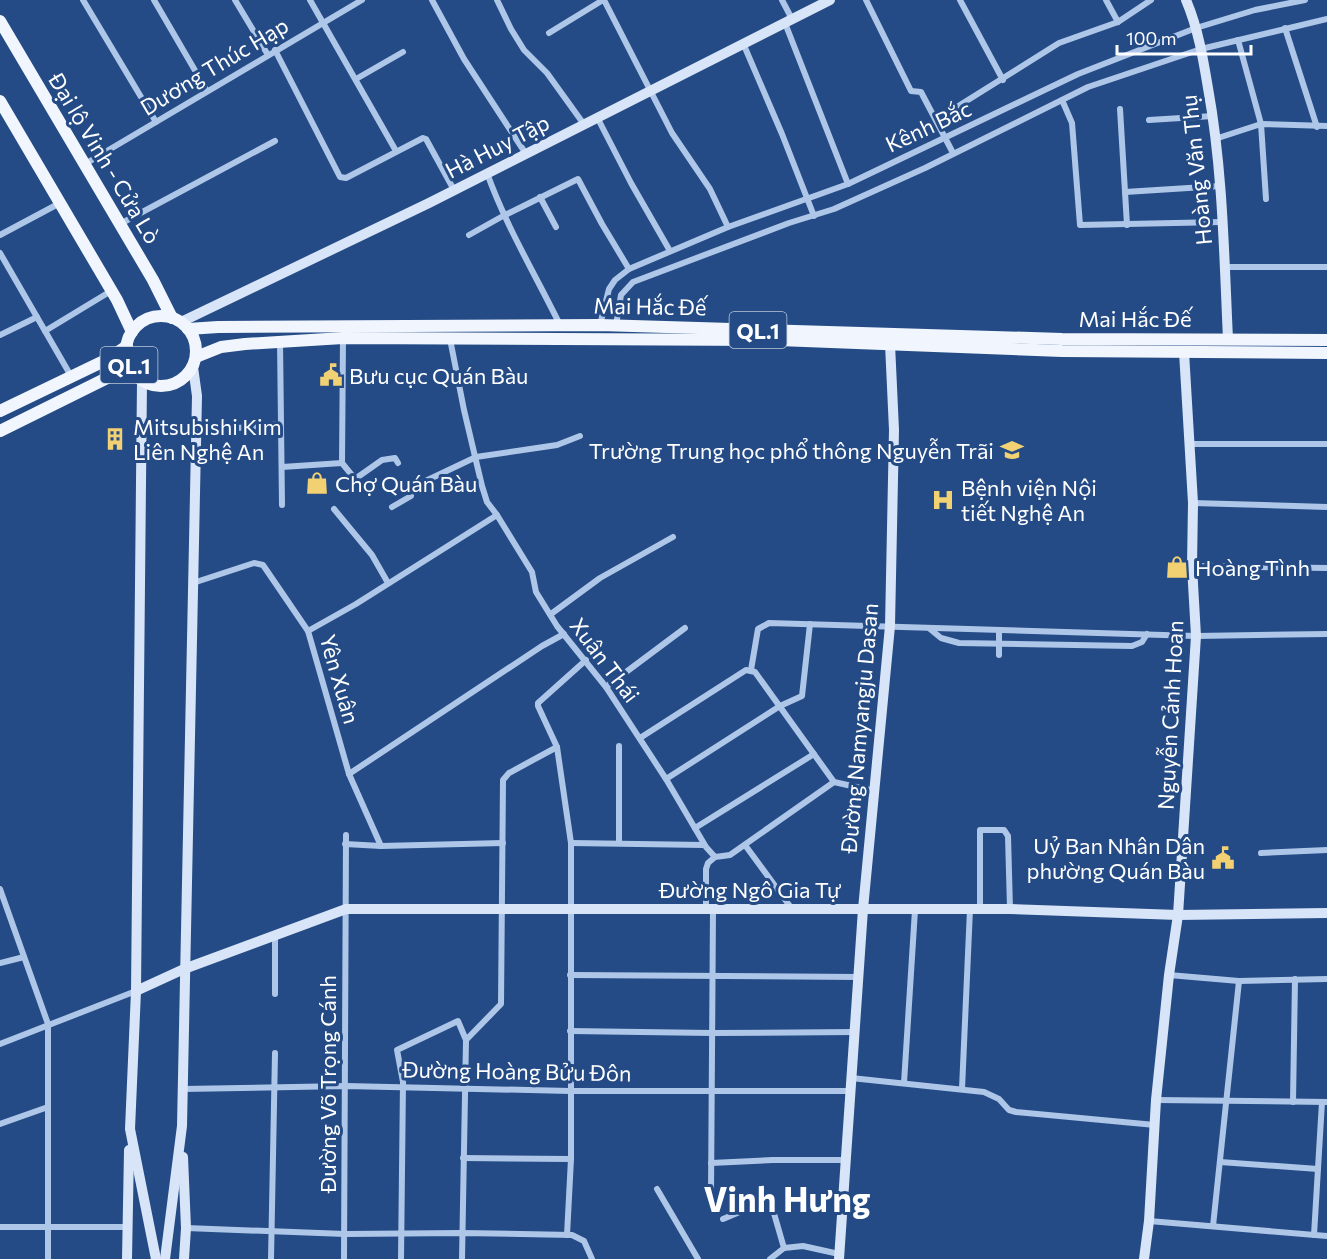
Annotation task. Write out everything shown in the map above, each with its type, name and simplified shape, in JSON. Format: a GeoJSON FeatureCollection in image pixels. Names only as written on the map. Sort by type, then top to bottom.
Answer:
{"type":"FeatureCollection","features":[{"type":"Feature","properties":{"kind":"main road","name":"Đại lộ Vinh - Cửa Lò"},"geometry":{"type":"LineString","coordinates":[[0,21],[180,323]]}},
{"type":"Feature","properties":{"kind":"main road"},"geometry":{"type":"LineString","coordinates":[[0,101],[112,290],[132,332]]}},
{"type":"Feature","properties":{"kind":"main road","name":"QL.1"},"geometry":{"type":"LineString","coordinates":[[180,323],[152,317],[143,321],[132,332],[126,356],[137,376],[151,385],[170,385],[187,375],[194,362]]}},
{"type":"Feature","properties":{"kind":"main road"},"geometry":{"type":"LineString","coordinates":[[180,323],[193,337],[194,362]]}},
{"type":"Feature","properties":{"kind":"main road","name":"Mai Hắc Đế"},"geometry":{"type":"LineString","coordinates":[[180,323],[218,327],[600,324],[891,344],[1062,345],[1228,339],[1324,346]]}},
{"type":"Feature","properties":{"kind":"main road","name":"Mai Hắc Đế"},"geometry":{"type":"LineString","coordinates":[[194,362],[221,347],[343,338],[792,336],[1062,345],[1184,352],[1324,346]]}},
{"type":"Feature","properties":{"kind":"main road","name":"QL.1"},"geometry":{"type":"LineString","coordinates":[[0,411],[106,360],[127,346]]}},
{"type":"Feature","properties":{"kind":"main road","name":"QL.1"},"geometry":{"type":"LineString","coordinates":[[0,431],[107,378],[137,376]]}},
{"type":"Feature","properties":{"kind":"street"},"geometry":{"type":"LineString","coordinates":[[83,0],[156,122]]}},
{"type":"Feature","properties":{"kind":"street"},"geometry":{"type":"LineString","coordinates":[[154,0],[207,91]]}},
{"type":"Feature","properties":{"kind":"street"},"geometry":{"type":"LineString","coordinates":[[235,0],[268,55]]}},
{"type":"Feature","properties":{"kind":"street"},"geometry":{"type":"LineString","coordinates":[[310,0],[396,151]]}},
{"type":"Feature","properties":{"kind":"street","name":"Dương Thúc Hạp"},"geometry":{"type":"LineString","coordinates":[[85,164],[362,0]]}},
{"type":"Feature","properties":{"kind":"street"},"geometry":{"type":"LineString","coordinates":[[432,0],[470,68],[526,154]]}},
{"type":"Feature","properties":{"kind":"street"},"geometry":{"type":"LineString","coordinates":[[498,0],[506,19],[525,50],[547,73],[583,123]]}},
{"type":"Feature","properties":{"kind":"street"},"geometry":{"type":"LineString","coordinates":[[549,33],[603,0],[676,139],[713,195],[728,227]]}},
{"type":"Feature","properties":{"kind":"street"},"geometry":{"type":"LineString","coordinates":[[782,0],[848,184]]}},
{"type":"Feature","properties":{"kind":"street","name":"Hà Huy Tập"},"geometry":{"type":"LineString","coordinates":[[180,323],[454,190],[830,0]]}},
{"type":"Feature","properties":{"kind":"street"},"geometry":{"type":"LineString","coordinates":[[866,0],[911,91],[921,92],[953,153]]}},
{"type":"Feature","properties":{"kind":"street"},"geometry":{"type":"LineString","coordinates":[[960,0],[1003,80]]}},
{"type":"Feature","properties":{"kind":"street"},"geometry":{"type":"LineString","coordinates":[[1106,0],[1118,22]]}},
{"type":"Feature","properties":{"kind":"street"},"geometry":{"type":"LineString","coordinates":[[936,120],[1059,43],[1118,22],[1151,0]]}},
{"type":"Feature","properties":{"kind":"street","name":"Hoàng Văn Thụ"},"geometry":{"type":"LineString","coordinates":[[1186,0],[1201,49],[1213,116],[1220,186],[1228,339]]}},
{"type":"Feature","properties":{"kind":"street","name":"Kênh Bắc"},"geometry":{"type":"LineString","coordinates":[[600,324],[606,297],[615,280],[629,269],[728,227],[848,184],[1078,74],[1196,28],[1255,10],[1305,0]]}},
{"type":"Feature","properties":{"kind":"street","name":"Kênh Bắc"},"geometry":{"type":"LineString","coordinates":[[625,289],[633,282],[654,273],[834,209],[1088,87],[1201,49],[1327,19]]}},
{"type":"Feature","properties":{"kind":"street"},"geometry":{"type":"LineString","coordinates":[[1285,28],[1317,127]]}},
{"type":"Feature","properties":{"kind":"street"},"geometry":{"type":"LineString","coordinates":[[1238,40],[1261,124],[1266,199]]}},
{"type":"Feature","properties":{"kind":"street"},"geometry":{"type":"LineString","coordinates":[[743,44],[814,216]]}},
{"type":"Feature","properties":{"kind":"street"},"geometry":{"type":"LineString","coordinates":[[275,51],[340,177],[346,178],[419,138],[426,139],[454,190]]}},
{"type":"Feature","properties":{"kind":"street"},"geometry":{"type":"LineString","coordinates":[[356,79],[403,52]]}},
{"type":"Feature","properties":{"kind":"street"},"geometry":{"type":"LineString","coordinates":[[1062,100],[1072,123],[1079,224],[1083,226],[1222,222]]}},
{"type":"Feature","properties":{"kind":"street"},"geometry":{"type":"LineString","coordinates":[[1120,109],[1127,225]]}},
{"type":"Feature","properties":{"kind":"street"},"geometry":{"type":"LineString","coordinates":[[1149,120],[1213,116]]}},
{"type":"Feature","properties":{"kind":"street"},"geometry":{"type":"LineString","coordinates":[[597,117],[670,251]]}},
{"type":"Feature","properties":{"kind":"street"},"geometry":{"type":"LineString","coordinates":[[1215,139],[1261,124],[1327,126]]}},
{"type":"Feature","properties":{"kind":"street"},"geometry":{"type":"LineString","coordinates":[[120,224],[275,141]]}},
{"type":"Feature","properties":{"kind":"street"},"geometry":{"type":"LineString","coordinates":[[487,173],[503,216],[531,265],[560,325]]}},
{"type":"Feature","properties":{"kind":"street"},"geometry":{"type":"LineString","coordinates":[[469,235],[577,179],[580,180],[602,224],[629,269]]}},
{"type":"Feature","properties":{"kind":"street"},"geometry":{"type":"LineString","coordinates":[[1125,192],[1220,186]]}},
{"type":"Feature","properties":{"kind":"street"},"geometry":{"type":"LineString","coordinates":[[540,197],[556,226]]}},
{"type":"Feature","properties":{"kind":"street"},"geometry":{"type":"LineString","coordinates":[[0,235],[60,203]]}},
{"type":"Feature","properties":{"kind":"street"},"geometry":{"type":"LineString","coordinates":[[0,253],[71,377]]}},
{"type":"Feature","properties":{"kind":"street"},"geometry":{"type":"LineString","coordinates":[[1224,267],[1327,267]]}},
{"type":"Feature","properties":{"kind":"street"},"geometry":{"type":"LineString","coordinates":[[615,280],[625,289],[616,325]]}},
{"type":"Feature","properties":{"kind":"street"},"geometry":{"type":"LineString","coordinates":[[45,331],[112,290]]}},
{"type":"Feature","properties":{"kind":"street"},"geometry":{"type":"LineString","coordinates":[[0,335],[37,317]]}},
{"type":"Feature","properties":{"kind":"street"},"geometry":{"type":"LineString","coordinates":[[343,338],[342,463],[355,479],[382,460],[395,458],[398,463]]}},
{"type":"Feature","properties":{"kind":"street","name":"Xuân Thái"},"geometry":{"type":"LineString","coordinates":[[450,339],[482,486],[488,502],[532,572],[536,592],[557,626],[606,687],[715,857]]}},
{"type":"Feature","properties":{"kind":"street"},"geometry":{"type":"LineString","coordinates":[[280,342],[282,505]]}},
{"type":"Feature","properties":{"kind":"street","name":"Đường Namyangju Dasan"},"geometry":{"type":"LineString","coordinates":[[839,1257],[863,909],[890,627],[894,430],[891,344]]}},
{"type":"Feature","properties":{"kind":"street","name":"Nguyễn Cảnh Hoan"},"geometry":{"type":"LineString","coordinates":[[1144,1259],[1149,1221],[1156,1100],[1169,975],[1178,915],[1196,636],[1192,566],[1193,503],[1184,352]]}},
{"type":"Feature","properties":{"kind":"street"},"geometry":{"type":"LineString","coordinates":[[184,1259],[186,1228],[182,1126],[196,396],[194,362]]}},
{"type":"Feature","properties":{"kind":"street"},"geometry":{"type":"LineString","coordinates":[[127,1259],[136,992],[137,376]]}},
{"type":"Feature","properties":{"kind":"street"},"geometry":{"type":"LineString","coordinates":[[195,432],[281,424]]}},
{"type":"Feature","properties":{"kind":"street"},"geometry":{"type":"LineString","coordinates":[[392,507],[411,496],[413,488],[427,479],[476,457],[552,446],[580,436]]}},
{"type":"Feature","properties":{"kind":"street"},"geometry":{"type":"LineString","coordinates":[[1190,444],[1327,444]]}},
{"type":"Feature","properties":{"kind":"street"},"geometry":{"type":"LineString","coordinates":[[282,467],[342,463]]}},
{"type":"Feature","properties":{"kind":"street"},"geometry":{"type":"LineString","coordinates":[[1193,503],[1327,507]]}},
{"type":"Feature","properties":{"kind":"street"},"geometry":{"type":"LineString","coordinates":[[334,508],[368,550],[388,583]]}},
{"type":"Feature","properties":{"kind":"street"},"geometry":{"type":"LineString","coordinates":[[308,631],[497,515]]}},
{"type":"Feature","properties":{"kind":"street"},"geometry":{"type":"LineString","coordinates":[[551,614],[584,588],[673,537]]}},
{"type":"Feature","properties":{"kind":"street","name":"Yên Xuân"},"geometry":{"type":"LineString","coordinates":[[193,583],[259,563],[263,565],[308,631],[349,774],[381,846]]}},
{"type":"Feature","properties":{"kind":"street"},"geometry":{"type":"LineString","coordinates":[[1192,566],[1327,568]]}},
{"type":"Feature","properties":{"kind":"street"},"geometry":{"type":"LineString","coordinates":[[751,670],[758,629],[769,623],[1196,636],[1327,634]]}},
{"type":"Feature","properties":{"kind":"street"},"geometry":{"type":"LineString","coordinates":[[666,779],[780,706],[802,696],[810,624]]}},
{"type":"Feature","properties":{"kind":"street"},"geometry":{"type":"LineString","coordinates":[[606,687],[685,628]]}},
{"type":"Feature","properties":{"kind":"street"},"geometry":{"type":"LineString","coordinates":[[930,629],[941,638],[958,643],[999,644],[1132,646],[1142,642],[1147,634]]}},
{"type":"Feature","properties":{"kind":"street"},"geometry":{"type":"LineString","coordinates":[[999,631],[999,655]]}},
{"type":"Feature","properties":{"kind":"street"},"geometry":{"type":"LineString","coordinates":[[349,774],[542,646],[564,634]]}},
{"type":"Feature","properties":{"kind":"street"},"geometry":{"type":"LineString","coordinates":[[567,1235],[571,1160],[571,843],[557,747],[539,713],[538,704],[586,660]]}},
{"type":"Feature","properties":{"kind":"street"},"geometry":{"type":"LineString","coordinates":[[640,738],[746,670],[751,670],[755,672],[834,782],[874,791]]}},
{"type":"Feature","properties":{"kind":"street"},"geometry":{"type":"LineString","coordinates":[[619,843],[620,746]]}},
{"type":"Feature","properties":{"kind":"street"},"geometry":{"type":"LineString","coordinates":[[466,1040],[501,1004],[504,777],[557,747]]}},
{"type":"Feature","properties":{"kind":"street"},"geometry":{"type":"LineString","coordinates":[[695,828],[814,754]]}},
{"type":"Feature","properties":{"kind":"street"},"geometry":{"type":"LineString","coordinates":[[711,1194],[713,976],[706,869],[708,863],[715,857],[730,855],[834,782]]}},
{"type":"Feature","properties":{"kind":"street"},"geometry":{"type":"LineString","coordinates":[[962,1089],[980,830],[1004,830],[1008,836],[1010,909]]}},
{"type":"Feature","properties":{"kind":"street","name":"Đường Võ Trọng Cánh"},"geometry":{"type":"LineString","coordinates":[[344,1259],[346,835]]}},
{"type":"Feature","properties":{"kind":"street"},"geometry":{"type":"LineString","coordinates":[[345,844],[381,846],[503,843]]}},
{"type":"Feature","properties":{"kind":"street"},"geometry":{"type":"LineString","coordinates":[[571,843],[705,844]]}},
{"type":"Feature","properties":{"kind":"street"},"geometry":{"type":"LineString","coordinates":[[745,845],[793,910]]}},
{"type":"Feature","properties":{"kind":"street"},"geometry":{"type":"LineString","coordinates":[[1261,853],[1327,850]]}},
{"type":"Feature","properties":{"kind":"street"},"geometry":{"type":"LineString","coordinates":[[0,892],[48,1024],[48,1259]]}},
{"type":"Feature","properties":{"kind":"street","name":"Đường Ngô Gia Tự"},"geometry":{"type":"LineString","coordinates":[[136,992],[184,969],[346,909],[1010,909],[1178,915],[1327,913]]}},
{"type":"Feature","properties":{"kind":"street"},"geometry":{"type":"LineString","coordinates":[[904,1083],[915,910]]}},
{"type":"Feature","properties":{"kind":"street"},"geometry":{"type":"LineString","coordinates":[[275,936],[275,993]]}},
{"type":"Feature","properties":{"kind":"street"},"geometry":{"type":"LineString","coordinates":[[0,963],[24,957]]}},
{"type":"Feature","properties":{"kind":"street"},"geometry":{"type":"LineString","coordinates":[[570,975],[858,977]]}},
{"type":"Feature","properties":{"kind":"street"},"geometry":{"type":"LineString","coordinates":[[1169,975],[1239,981],[1327,979]]}},
{"type":"Feature","properties":{"kind":"street"},"geometry":{"type":"LineString","coordinates":[[1293,1102],[1294,979]]}},
{"type":"Feature","properties":{"kind":"street"},"geometry":{"type":"LineString","coordinates":[[1213,1226],[1239,981]]}},
{"type":"Feature","properties":{"kind":"street"},"geometry":{"type":"LineString","coordinates":[[0,1044],[136,992]]}},
{"type":"Feature","properties":{"kind":"street"},"geometry":{"type":"LineString","coordinates":[[401,1259],[403,1088],[402,1070],[397,1050],[458,1021],[466,1040],[462,1259]]}},
{"type":"Feature","properties":{"kind":"street"},"geometry":{"type":"LineString","coordinates":[[570,1031],[854,1032]]}},
{"type":"Feature","properties":{"kind":"street"},"geometry":{"type":"LineString","coordinates":[[271,1259],[275,1053]]}},
{"type":"Feature","properties":{"kind":"street"},"geometry":{"type":"LineString","coordinates":[[851,1078],[962,1089],[992,1095],[1009,1110],[1016,1112],[1155,1125]]}},
{"type":"Feature","properties":{"kind":"street","name":"Đường Hoàng Bửu Đôn"},"geometry":{"type":"LineString","coordinates":[[183,1089],[346,1086],[570,1091],[850,1091]]}},
{"type":"Feature","properties":{"kind":"street"},"geometry":{"type":"LineString","coordinates":[[1156,1100],[1325,1102],[1314,1235]]}},
{"type":"Feature","properties":{"kind":"street"},"geometry":{"type":"LineString","coordinates":[[0,1124],[48,1107]]}},
{"type":"Feature","properties":{"kind":"street"},"geometry":{"type":"LineString","coordinates":[[165,1259],[182,1126]]}},
{"type":"Feature","properties":{"kind":"street"},"geometry":{"type":"LineString","coordinates":[[130,1129],[156,1259]]}},
{"type":"Feature","properties":{"kind":"street"},"geometry":{"type":"LineString","coordinates":[[463,1158],[571,1160]]}},
{"type":"Feature","properties":{"kind":"street"},"geometry":{"type":"LineString","coordinates":[[711,1163],[845,1160]]}},
{"type":"Feature","properties":{"kind":"street"},"geometry":{"type":"LineString","coordinates":[[1220,1162],[1318,1169]]}},
{"type":"Feature","properties":{"kind":"street"},"geometry":{"type":"LineString","coordinates":[[657,1189],[698,1259]]}},
{"type":"Feature","properties":{"kind":"street"},"geometry":{"type":"LineString","coordinates":[[723,1219],[768,1201],[771,1203],[784,1248]]}},
{"type":"Feature","properties":{"kind":"street"},"geometry":{"type":"LineString","coordinates":[[1149,1221],[1327,1236]]}},
{"type":"Feature","properties":{"kind":"street"},"geometry":{"type":"LineString","coordinates":[[0,1227],[128,1227]]}},
{"type":"Feature","properties":{"kind":"street"},"geometry":{"type":"LineString","coordinates":[[186,1228],[345,1234],[567,1235],[580,1238],[592,1259]]}},
{"type":"Feature","properties":{"kind":"street"},"geometry":{"type":"LineString","coordinates":[[770,1259],[784,1248],[803,1246],[839,1257]]}},
{"type":"Feature","properties":{"kind":"place","name":"Bưu cục Quán Bàu"},"geometry":{"type":"Point","coordinates":[331,375]}},
{"type":"Feature","properties":{"kind":"place","name":"Mitsubishi Kim Liên Nghệ An"},"geometry":{"type":"Point","coordinates":[115,439]}},
{"type":"Feature","properties":{"kind":"place","name":"Trường Trung học phổ thông Nguyễn Trãi"},"geometry":{"type":"Point","coordinates":[1012,450]}},
{"type":"Feature","properties":{"kind":"place","name":"Chợ Quán Bàu"},"geometry":{"type":"Point","coordinates":[317,483]}},
{"type":"Feature","properties":{"kind":"place","name":"Bệnh viện Nội tiết Nghệ An"},"geometry":{"type":"Point","coordinates":[943,500]}},
{"type":"Feature","properties":{"kind":"place","name":"Hoàng Tình"},"geometry":{"type":"Point","coordinates":[1177,567]}},
{"type":"Feature","properties":{"kind":"place","name":"Uỷ Ban Nhân Dân phường Quán Bàu"},"geometry":{"type":"Point","coordinates":[1223,858]}},
{"type":"Feature","properties":{"kind":"district","name":"Vinh Hưng"},"geometry":{"type":"Point","coordinates":[787,1198]}}]}
